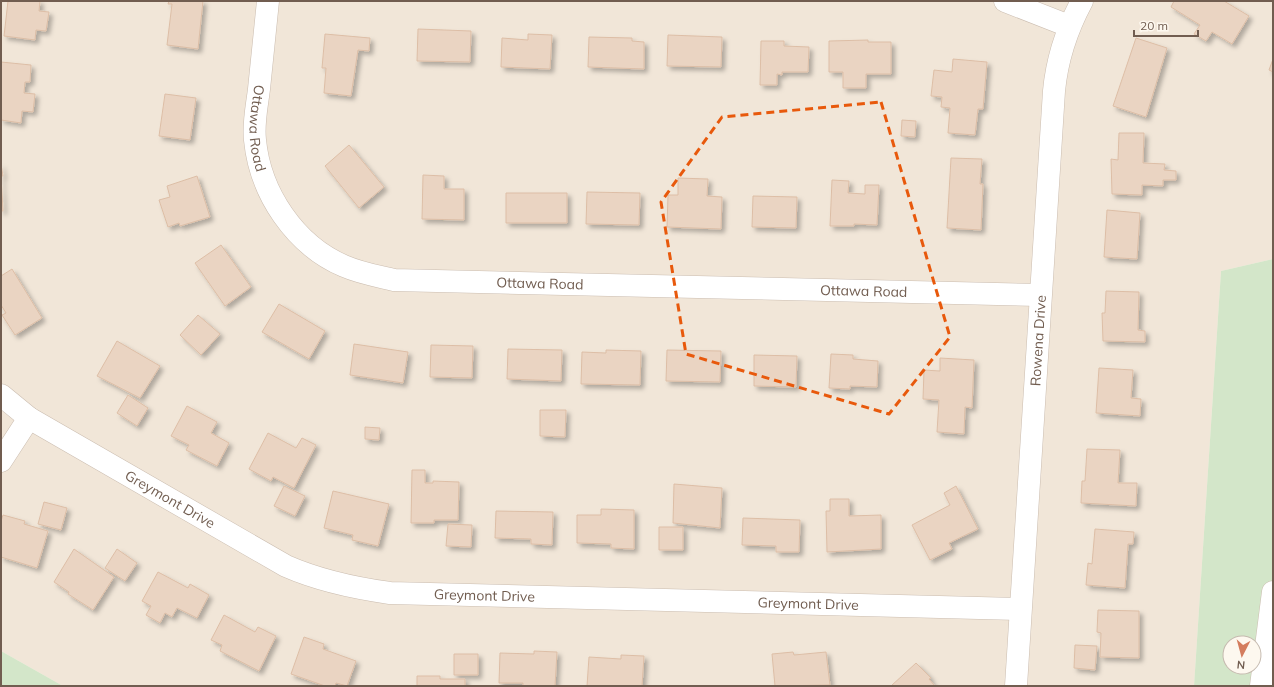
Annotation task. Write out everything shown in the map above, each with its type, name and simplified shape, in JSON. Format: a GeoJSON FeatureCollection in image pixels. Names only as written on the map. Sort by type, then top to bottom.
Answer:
{"type":"FeatureCollection","features":[{"type":"Feature","properties":{"kind":"street","name":"Ottawa Road"},"geometry":{"type":"LineString","coordinates":[[268,1],[256,117],[255,139],[258,162],[270,194],[289,224],[313,248],[343,266],[394,280],[1039,295]]}},
{"type":"Feature","properties":{"kind":"street"},"geometry":{"type":"LineString","coordinates":[[1005,1],[1069,26]]}},
{"type":"Feature","properties":{"kind":"street","name":"Rowena Drive"},"geometry":{"type":"LineString","coordinates":[[1016,686],[1039,295],[1054,91],[1056,74],[1069,26],[1082,1]]}},
{"type":"Feature","properties":{"kind":"street","name":"Greymont Drive"},"geometry":{"type":"LineString","coordinates":[[1,395],[30,418],[286,566],[312,578],[359,589],[390,593],[1020,609]]}},
{"type":"Feature","properties":{"kind":"street"},"geometry":{"type":"LineString","coordinates":[[1,461],[30,418]]}},
{"type":"Feature","properties":{"kind":"street"},"geometry":{"type":"LineString","coordinates":[[1261,686],[1273,592]]}},
{"type":"Feature","properties":{"kind":"highlighted area"},"geometry":{"type":"Polygon","coordinates":[[[881,102],[950,337],[889,414],[686,354],[661,202],[722,117],[881,102]]]}},
{"type":"Feature","properties":{"kind":"shaded area"},"geometry":{"type":"Polygon","coordinates":[[[1,1],[1273,1],[1273,259],[1221,271],[1194,686],[63,686],[1,651],[1,1]]]}},
{"type":"Feature","properties":{"kind":"green space"},"geometry":{"type":"Polygon","coordinates":[[[1273,259],[1273,686],[1194,686],[1221,271],[1273,259]]]}},
{"type":"Feature","properties":{"kind":"green space"},"geometry":{"type":"Polygon","coordinates":[[[1,651],[63,686],[1,686],[1,651]]]}},
{"type":"Feature","properties":{"kind":"building"},"geometry":{"type":"Polygon","coordinates":[[[8,1],[40,1],[39,11],[49,12],[46,31],[36,30],[35,40],[4,36],[8,1]]]}},
{"type":"Feature","properties":{"kind":"building"},"geometry":{"type":"Polygon","coordinates":[[[169,1],[203,1],[198,49],[167,45],[172,4],[168,4],[169,1]]]}},
{"type":"Feature","properties":{"kind":"building"},"geometry":{"type":"Polygon","coordinates":[[[1174,1],[1224,1],[1249,16],[1232,44],[1212,32],[1206,41],[1194,34],[1200,25],[1171,7],[1174,1]]]}},
{"type":"Feature","properties":{"kind":"building"},"geometry":{"type":"Polygon","coordinates":[[[418,29],[471,31],[470,62],[417,61],[418,29]]]}},
{"type":"Feature","properties":{"kind":"building"},"geometry":{"type":"Polygon","coordinates":[[[325,34],[370,38],[369,51],[358,50],[351,96],[324,93],[326,68],[322,68],[325,34]]]}},
{"type":"Feature","properties":{"kind":"building"},"geometry":{"type":"Polygon","coordinates":[[[528,34],[552,35],[550,69],[501,67],[502,38],[528,40],[528,34]]]}},
{"type":"Feature","properties":{"kind":"building"},"geometry":{"type":"Polygon","coordinates":[[[668,35],[722,37],[721,67],[667,66],[668,35]]]}},
{"type":"Feature","properties":{"kind":"building"},"geometry":{"type":"Polygon","coordinates":[[[589,37],[632,38],[632,41],[644,42],[644,69],[588,67],[589,37]]]}},
{"type":"Feature","properties":{"kind":"building"},"geometry":{"type":"Polygon","coordinates":[[[1136,38],[1167,48],[1146,117],[1113,106],[1136,38]]]}},
{"type":"Feature","properties":{"kind":"building"},"geometry":{"type":"Polygon","coordinates":[[[868,40],[868,42],[891,42],[891,74],[866,74],[866,88],[843,88],[843,72],[829,72],[829,41],[868,40]]]}},
{"type":"Feature","properties":{"kind":"building"},"geometry":{"type":"Polygon","coordinates":[[[761,41],[784,41],[784,46],[809,47],[808,72],[782,72],[782,75],[777,74],[777,85],[760,85],[761,41]]]}},
{"type":"Feature","properties":{"kind":"building"},"geometry":{"type":"Polygon","coordinates":[[[953,59],[987,62],[983,109],[978,109],[975,135],[948,133],[950,108],[941,107],[942,97],[931,96],[934,70],[952,72],[953,59]]]}},
{"type":"Feature","properties":{"kind":"building"},"geometry":{"type":"Polygon","coordinates":[[[1273,59],[1273,72],[1269,70],[1273,59]]]}},
{"type":"Feature","properties":{"kind":"building"},"geometry":{"type":"Polygon","coordinates":[[[1,62],[31,65],[30,82],[25,82],[24,93],[35,94],[33,112],[22,111],[21,123],[1,120],[1,62]]]}},
{"type":"Feature","properties":{"kind":"building"},"geometry":{"type":"Polygon","coordinates":[[[165,94],[196,98],[190,140],[159,136],[165,94]]]}},
{"type":"Feature","properties":{"kind":"building"},"geometry":{"type":"Polygon","coordinates":[[[902,120],[916,121],[915,137],[901,136],[902,120]]]}},
{"type":"Feature","properties":{"kind":"building"},"geometry":{"type":"Polygon","coordinates":[[[1119,133],[1144,133],[1143,163],[1165,164],[1164,170],[1176,171],[1176,180],[1163,180],[1163,186],[1142,185],[1142,195],[1112,194],[1111,159],[1118,160],[1119,133]]]}},
{"type":"Feature","properties":{"kind":"building"},"geometry":{"type":"Polygon","coordinates":[[[349,145],[384,187],[359,208],[325,166],[349,145]]]}},
{"type":"Feature","properties":{"kind":"building"},"geometry":{"type":"Polygon","coordinates":[[[951,158],[982,159],[980,184],[983,184],[981,230],[947,228],[951,158]]]}},
{"type":"Feature","properties":{"kind":"building"},"geometry":{"type":"Polygon","coordinates":[[[1,164],[3,176],[1,176],[1,164]]]}},
{"type":"Feature","properties":{"kind":"building"},"geometry":{"type":"Polygon","coordinates":[[[423,175],[444,176],[444,189],[464,189],[464,220],[422,219],[423,175]]]}},
{"type":"Feature","properties":{"kind":"building"},"geometry":{"type":"Polygon","coordinates":[[[1,176],[3,211],[1,211],[1,176]]]}},
{"type":"Feature","properties":{"kind":"building"},"geometry":{"type":"Polygon","coordinates":[[[197,176],[210,217],[180,226],[179,223],[168,227],[159,200],[170,197],[167,186],[197,176]]]}},
{"type":"Feature","properties":{"kind":"building"},"geometry":{"type":"Polygon","coordinates":[[[678,178],[708,179],[707,196],[722,197],[721,229],[667,227],[668,195],[678,195],[678,178]]]}},
{"type":"Feature","properties":{"kind":"building"},"geometry":{"type":"Polygon","coordinates":[[[832,180],[849,181],[848,193],[865,194],[865,185],[879,185],[877,225],[854,224],[854,226],[830,226],[832,180]]]}},
{"type":"Feature","properties":{"kind":"building"},"geometry":{"type":"Polygon","coordinates":[[[587,192],[640,193],[639,225],[586,224],[587,192]]]}},
{"type":"Feature","properties":{"kind":"building"},"geometry":{"type":"Polygon","coordinates":[[[506,193],[567,193],[567,223],[506,223],[506,193]]]}},
{"type":"Feature","properties":{"kind":"building"},"geometry":{"type":"Polygon","coordinates":[[[753,196],[797,197],[796,228],[752,227],[753,196]]]}},
{"type":"Feature","properties":{"kind":"building"},"geometry":{"type":"Polygon","coordinates":[[[1107,210],[1140,213],[1137,259],[1104,257],[1107,210]]]}},
{"type":"Feature","properties":{"kind":"building"},"geometry":{"type":"Polygon","coordinates":[[[221,245],[251,287],[225,306],[195,263],[221,245]]]}},
{"type":"Feature","properties":{"kind":"building"},"geometry":{"type":"Polygon","coordinates":[[[12,269],[42,318],[15,335],[2,315],[6,313],[1,305],[1,276],[12,269]]]}},
{"type":"Feature","properties":{"kind":"building"},"geometry":{"type":"Polygon","coordinates":[[[1106,291],[1139,292],[1138,330],[1145,331],[1145,342],[1103,341],[1102,313],[1105,313],[1106,291]]]}},
{"type":"Feature","properties":{"kind":"building"},"geometry":{"type":"Polygon","coordinates":[[[279,304],[325,331],[309,359],[262,332],[279,304]]]}},
{"type":"Feature","properties":{"kind":"building"},"geometry":{"type":"Polygon","coordinates":[[[198,315],[220,334],[201,355],[180,335],[198,315]]]}},
{"type":"Feature","properties":{"kind":"building"},"geometry":{"type":"Polygon","coordinates":[[[117,341],[160,366],[140,398],[97,376],[117,341]]]}},
{"type":"Feature","properties":{"kind":"building"},"geometry":{"type":"Polygon","coordinates":[[[354,344],[408,352],[403,383],[350,375],[354,344]]]}},
{"type":"Feature","properties":{"kind":"building"},"geometry":{"type":"Polygon","coordinates":[[[431,345],[473,346],[472,378],[430,377],[431,345]]]}},
{"type":"Feature","properties":{"kind":"building"},"geometry":{"type":"Polygon","coordinates":[[[508,349],[562,350],[561,381],[507,379],[508,349]]]}},
{"type":"Feature","properties":{"kind":"building"},"geometry":{"type":"Polygon","coordinates":[[[606,350],[641,351],[640,385],[581,384],[582,352],[606,353],[606,350]]]}},
{"type":"Feature","properties":{"kind":"building"},"geometry":{"type":"Polygon","coordinates":[[[667,350],[721,351],[720,382],[666,381],[667,350]]]}},
{"type":"Feature","properties":{"kind":"building"},"geometry":{"type":"Polygon","coordinates":[[[831,354],[853,355],[853,359],[878,361],[877,387],[850,386],[850,389],[829,388],[831,354]]]}},
{"type":"Feature","properties":{"kind":"building"},"geometry":{"type":"Polygon","coordinates":[[[754,355],[797,356],[796,387],[754,386],[754,355]]]}},
{"type":"Feature","properties":{"kind":"building"},"geometry":{"type":"Polygon","coordinates":[[[940,358],[974,360],[972,408],[965,407],[964,434],[937,432],[939,400],[923,399],[924,370],[940,371],[940,358]]]}},
{"type":"Feature","properties":{"kind":"building"},"geometry":{"type":"Polygon","coordinates":[[[1099,368],[1133,370],[1131,398],[1141,399],[1140,416],[1096,413],[1099,368]]]}},
{"type":"Feature","properties":{"kind":"building"},"geometry":{"type":"Polygon","coordinates":[[[128,395],[148,408],[137,426],[117,413],[128,395]]]}},
{"type":"Feature","properties":{"kind":"building"},"geometry":{"type":"Polygon","coordinates":[[[187,406],[217,422],[211,433],[229,443],[217,466],[186,450],[189,445],[171,436],[187,406]]]}},
{"type":"Feature","properties":{"kind":"building"},"geometry":{"type":"Polygon","coordinates":[[[540,410],[566,410],[565,437],[540,436],[540,410]]]}},
{"type":"Feature","properties":{"kind":"building"},"geometry":{"type":"Polygon","coordinates":[[[365,427],[380,428],[379,440],[365,439],[365,427]]]}},
{"type":"Feature","properties":{"kind":"building"},"geometry":{"type":"Polygon","coordinates":[[[268,433],[296,448],[302,438],[316,445],[294,488],[273,477],[271,481],[249,469],[268,433]]]}},
{"type":"Feature","properties":{"kind":"building"},"geometry":{"type":"Polygon","coordinates":[[[1087,449],[1120,450],[1118,483],[1137,483],[1136,506],[1081,503],[1082,481],[1085,481],[1087,449]]]}},
{"type":"Feature","properties":{"kind":"building"},"geometry":{"type":"Polygon","coordinates":[[[412,470],[425,470],[425,483],[433,483],[433,481],[459,482],[458,520],[434,520],[434,523],[411,523],[412,470]]]}},
{"type":"Feature","properties":{"kind":"building"},"geometry":{"type":"Polygon","coordinates":[[[674,484],[722,488],[720,528],[673,523],[674,484]]]}},
{"type":"Feature","properties":{"kind":"building"},"geometry":{"type":"Polygon","coordinates":[[[284,486],[305,496],[295,516],[274,506],[284,486]]]}},
{"type":"Feature","properties":{"kind":"building"},"geometry":{"type":"Polygon","coordinates":[[[956,486],[978,529],[949,543],[952,549],[930,560],[912,525],[950,505],[944,493],[956,486]]]}},
{"type":"Feature","properties":{"kind":"building"},"geometry":{"type":"Polygon","coordinates":[[[333,491],[389,504],[378,546],[352,540],[353,535],[324,528],[333,491]]]}},
{"type":"Feature","properties":{"kind":"building"},"geometry":{"type":"Polygon","coordinates":[[[830,499],[849,499],[849,516],[881,515],[881,549],[827,552],[826,511],[830,511],[830,499]]]}},
{"type":"Feature","properties":{"kind":"building"},"geometry":{"type":"Polygon","coordinates":[[[44,502],[67,508],[61,530],[38,524],[44,502]]]}},
{"type":"Feature","properties":{"kind":"building"},"geometry":{"type":"Polygon","coordinates":[[[601,509],[634,510],[634,549],[611,548],[611,544],[577,543],[577,515],[601,515],[601,509]]]}},
{"type":"Feature","properties":{"kind":"building"},"geometry":{"type":"Polygon","coordinates":[[[496,511],[553,512],[552,545],[531,544],[531,539],[495,538],[496,511]]]}},
{"type":"Feature","properties":{"kind":"building"},"geometry":{"type":"Polygon","coordinates":[[[3,515],[25,521],[24,524],[48,531],[37,568],[1,557],[1,521],[3,515]]]}},
{"type":"Feature","properties":{"kind":"building"},"geometry":{"type":"Polygon","coordinates":[[[743,518],[800,520],[799,552],[776,552],[776,546],[742,545],[743,518]]]}},
{"type":"Feature","properties":{"kind":"building"},"geometry":{"type":"Polygon","coordinates":[[[448,524],[472,525],[471,547],[446,546],[448,524]]]}},
{"type":"Feature","properties":{"kind":"building"},"geometry":{"type":"Polygon","coordinates":[[[659,527],[683,527],[683,550],[659,550],[659,527]]]}},
{"type":"Feature","properties":{"kind":"building"},"geometry":{"type":"Polygon","coordinates":[[[1095,529],[1134,532],[1133,544],[1128,544],[1125,588],[1086,585],[1088,563],[1092,564],[1095,529]]]}},
{"type":"Feature","properties":{"kind":"building"},"geometry":{"type":"Polygon","coordinates":[[[74,549],[114,577],[93,610],[68,594],[69,592],[54,582],[74,549]]]}},
{"type":"Feature","properties":{"kind":"building"},"geometry":{"type":"Polygon","coordinates":[[[117,549],[137,563],[125,581],[105,568],[117,549]]]}},
{"type":"Feature","properties":{"kind":"building"},"geometry":{"type":"Polygon","coordinates":[[[158,572],[188,588],[190,584],[209,595],[197,618],[177,608],[172,617],[165,613],[160,623],[146,615],[151,606],[142,601],[158,572]]]}},
{"type":"Feature","properties":{"kind":"building"},"geometry":{"type":"Polygon","coordinates":[[[1098,610],[1139,611],[1139,658],[1100,657],[1101,633],[1097,632],[1098,610]]]}},
{"type":"Feature","properties":{"kind":"building"},"geometry":{"type":"Polygon","coordinates":[[[224,615],[255,632],[258,627],[276,636],[259,671],[220,651],[222,645],[211,640],[224,615]]]}},
{"type":"Feature","properties":{"kind":"building"},"geometry":{"type":"Polygon","coordinates":[[[304,637],[324,644],[323,649],[356,661],[347,686],[336,683],[335,686],[325,686],[291,674],[304,637]]]}},
{"type":"Feature","properties":{"kind":"building"},"geometry":{"type":"Polygon","coordinates":[[[1075,645],[1097,646],[1095,670],[1074,668],[1075,645]]]}},
{"type":"Feature","properties":{"kind":"building"},"geometry":{"type":"Polygon","coordinates":[[[534,651],[557,652],[555,686],[523,686],[523,683],[499,683],[500,653],[534,654],[534,651]]]}},
{"type":"Feature","properties":{"kind":"building"},"geometry":{"type":"Polygon","coordinates":[[[793,652],[794,655],[826,652],[830,685],[775,686],[772,654],[793,652]]]}},
{"type":"Feature","properties":{"kind":"building"},"geometry":{"type":"Polygon","coordinates":[[[454,654],[478,654],[478,675],[454,675],[454,654]]]}},
{"type":"Feature","properties":{"kind":"building"},"geometry":{"type":"Polygon","coordinates":[[[621,655],[644,656],[642,686],[587,686],[589,657],[621,659],[621,655]]]}},
{"type":"Feature","properties":{"kind":"building"},"geometry":{"type":"Polygon","coordinates":[[[916,663],[931,678],[929,679],[935,686],[891,686],[916,663]]]}},
{"type":"Feature","properties":{"kind":"building"},"geometry":{"type":"Polygon","coordinates":[[[417,676],[440,676],[440,679],[465,679],[465,686],[417,686],[417,676]]]}}]}
